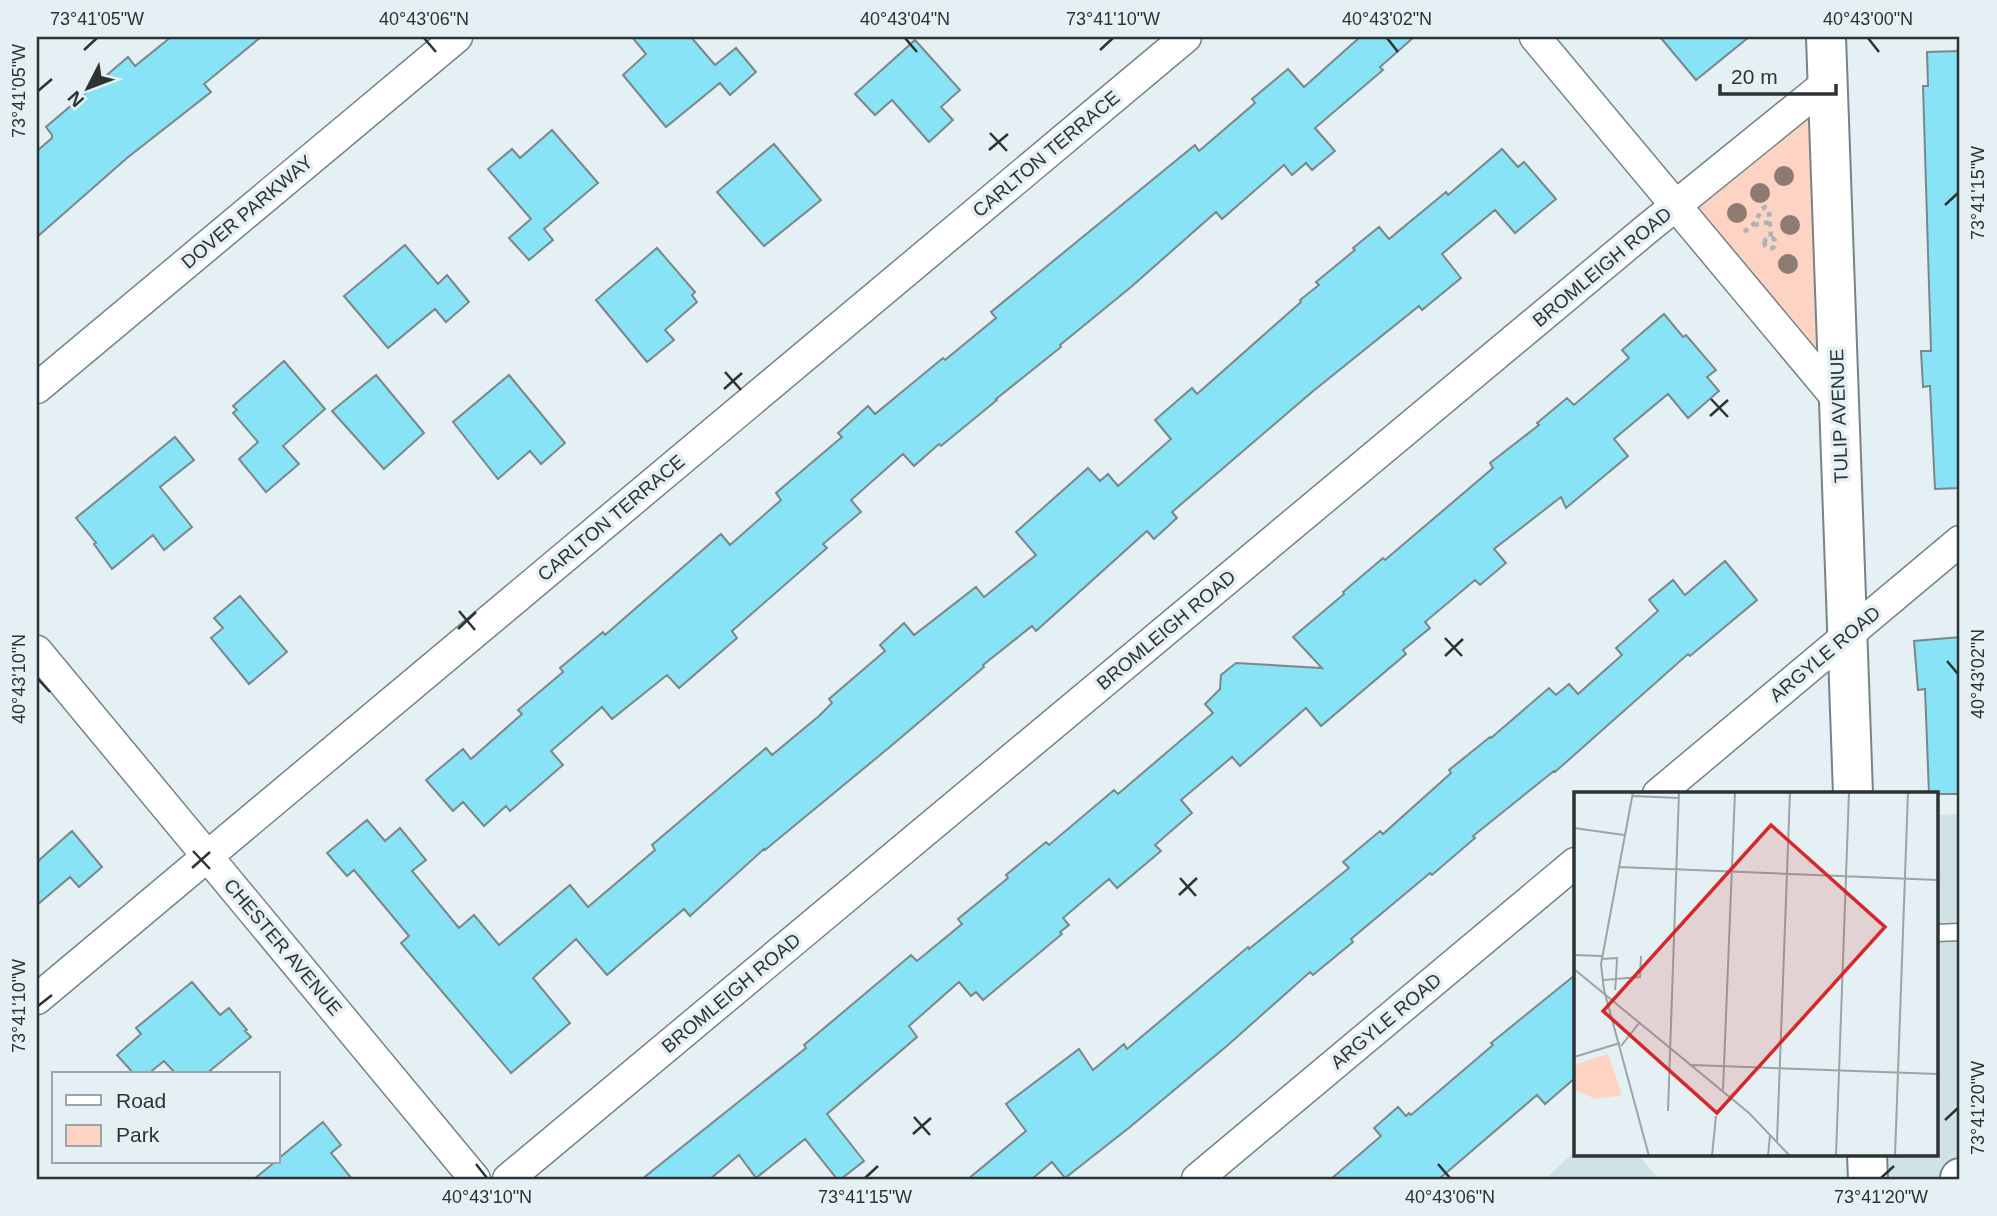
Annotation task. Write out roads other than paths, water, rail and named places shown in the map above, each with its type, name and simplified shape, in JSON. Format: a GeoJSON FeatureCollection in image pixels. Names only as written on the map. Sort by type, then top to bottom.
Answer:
{"type":"FeatureCollection","features":[{"type":"Feature","properties":{"kind":"main road","name":"TULIP AVENUE"},"geometry":{"type":"LineString","coordinates":[[1826,37],[1853,792]]}},
{"type":"Feature","properties":{"kind":"main road"},"geometry":{"type":"LineString","coordinates":[[1867,1156],[1868,1179]]}},
{"type":"Feature","properties":{"kind":"street","name":"DOVER PARKWAY"},"geometry":{"type":"LineString","coordinates":[[37,388],[457,37]]}},
{"type":"Feature","properties":{"kind":"street","name":"CARLTON TERRACE"},"geometry":{"type":"LineString","coordinates":[[37,999],[1186,37]]}},
{"type":"Feature","properties":{"kind":"street"},"geometry":{"type":"LineString","coordinates":[[1535,37],[1839,401]]}},
{"type":"Feature","properties":{"kind":"street","name":"BROMLEIGH ROAD"},"geometry":{"type":"LineString","coordinates":[[508,1179],[1675,205],[1827,83]]}},
{"type":"Feature","properties":{"kind":"street","name":"ARGYLE ROAD"},"geometry":{"type":"LineString","coordinates":[[1660,792],[1960,541]]}},
{"type":"Feature","properties":{"kind":"street","name":"CHESTER AVENUE"},"geometry":{"type":"LineString","coordinates":[[37,651],[475,1179]]}},
{"type":"Feature","properties":{"kind":"street","name":"ARGYLE ROAD"},"geometry":{"type":"LineString","coordinates":[[1197,1179],[1574,864]]}},
{"type":"Feature","properties":{"kind":"lane"},"geometry":{"type":"LineString","coordinates":[[1938,933],[1960,932]]}}]}
